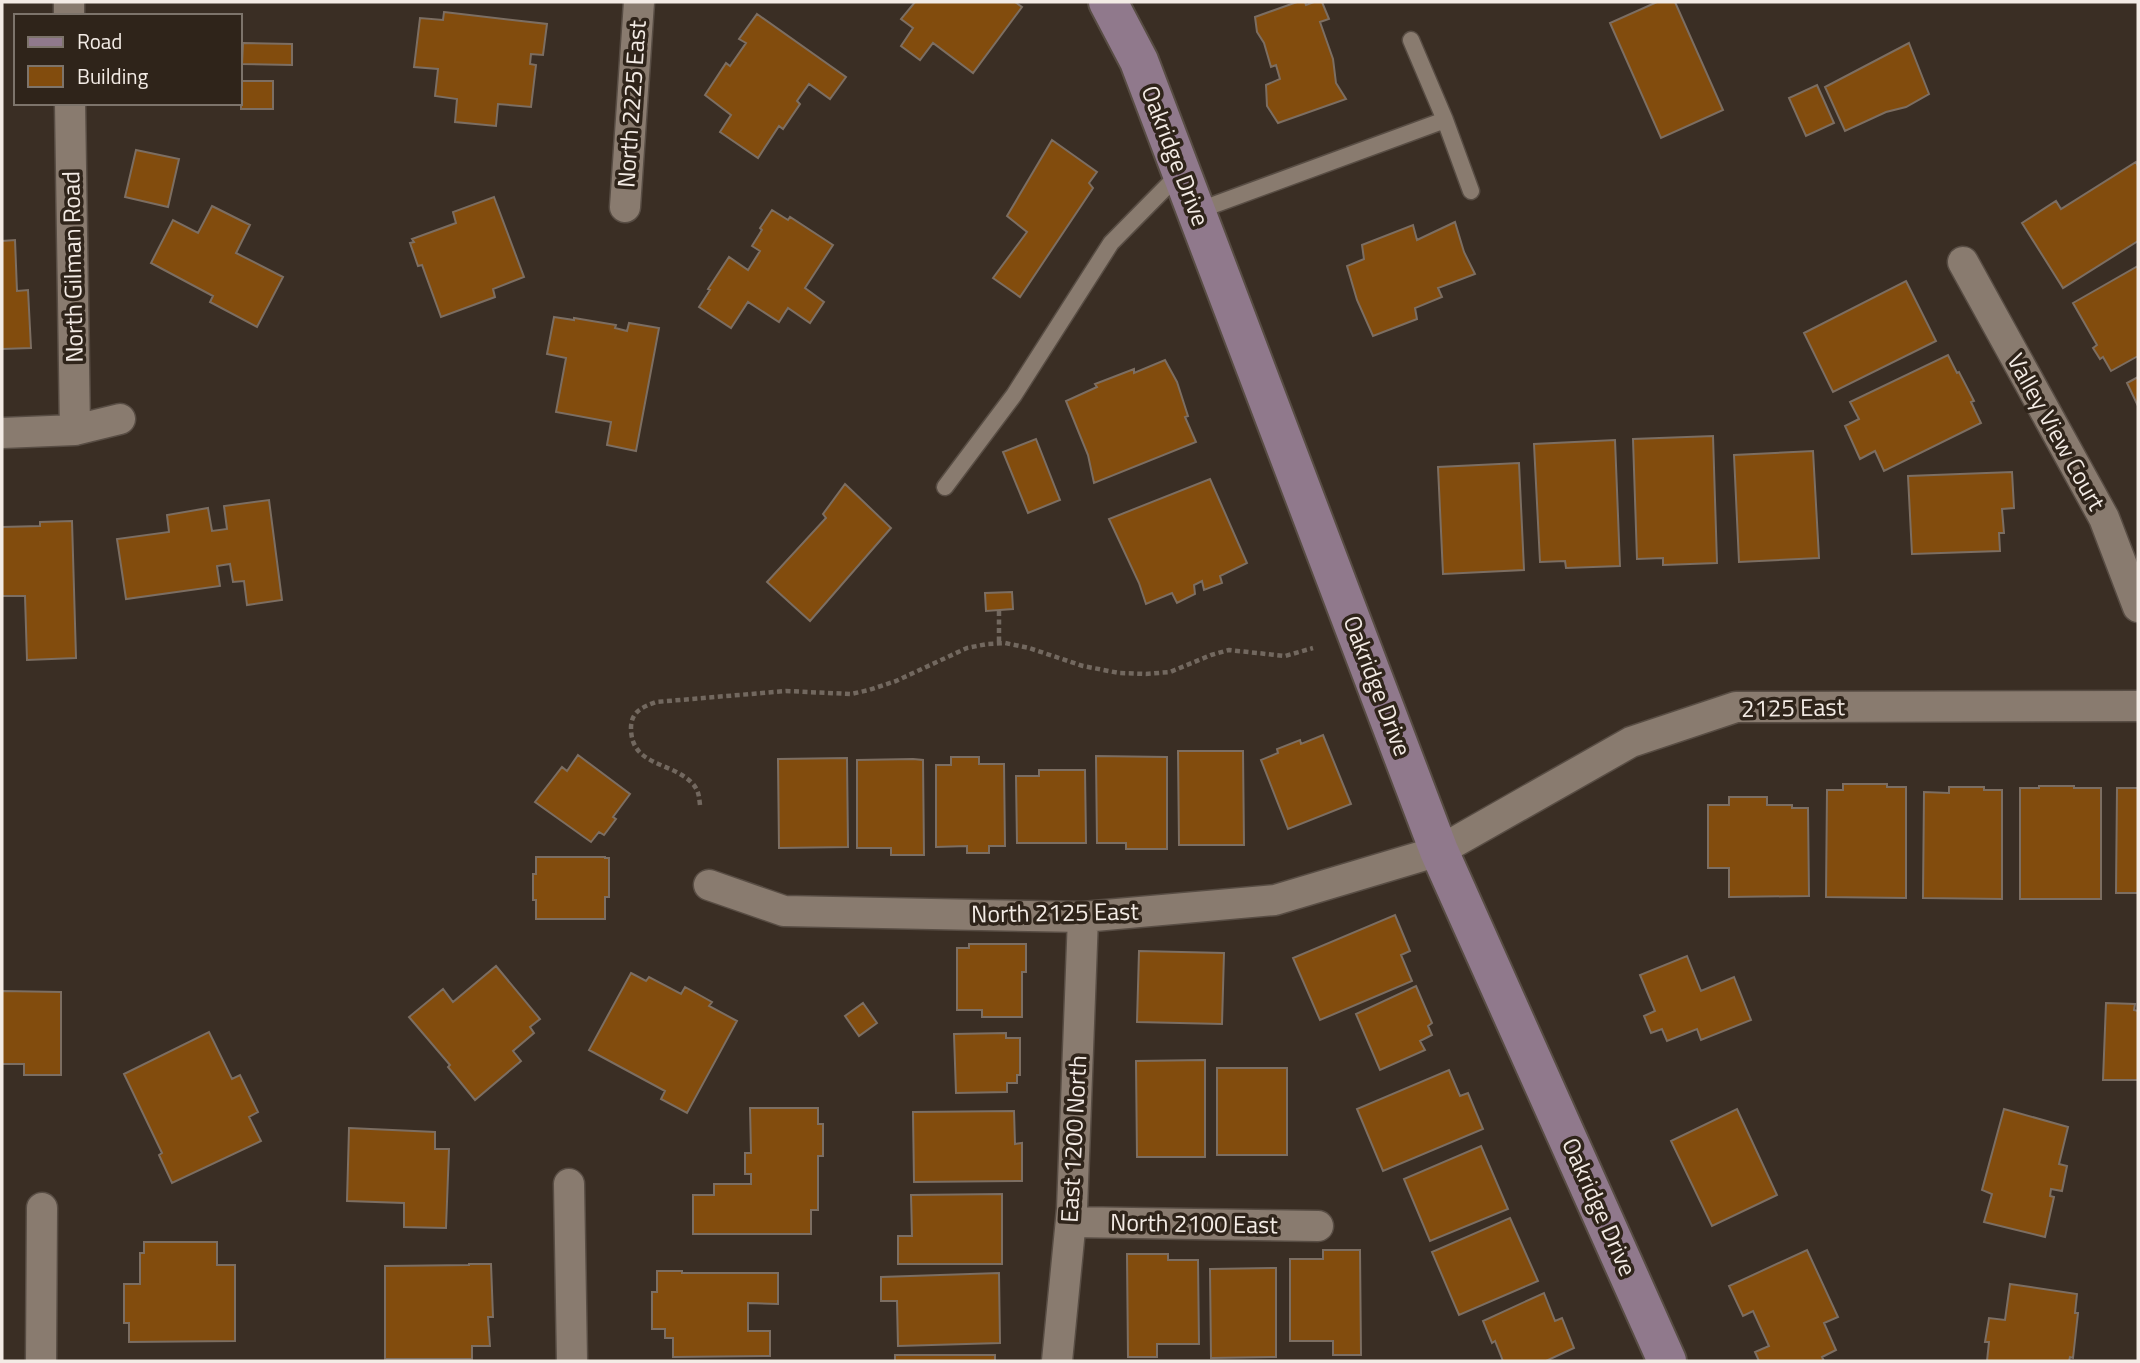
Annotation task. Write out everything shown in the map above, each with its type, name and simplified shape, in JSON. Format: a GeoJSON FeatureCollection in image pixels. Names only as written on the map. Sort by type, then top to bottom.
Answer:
{"type":"FeatureCollection","features":[{"type":"Feature","properties":{"kind":"street","name":"North 2225 East"},"geometry":{"type":"LineString","coordinates":[[625,207],[639,2]]}},
{"type":"Feature","properties":{"kind":"street","name":"Oakridge Drive"},"geometry":{"type":"LineString","coordinates":[[1108,2],[1139,61],[1439,851],[1667,1361]]}},
{"type":"Feature","properties":{"kind":"street","name":"North Gilman Road"},"geometry":{"type":"LineString","coordinates":[[70,105],[75,430]]}},
{"type":"Feature","properties":{"kind":"street","name":"Valley View Court"},"geometry":{"type":"LineString","coordinates":[[1963,261],[2104,518],[2138,607]]}},
{"type":"Feature","properties":{"kind":"street"},"geometry":{"type":"LineString","coordinates":[[2,433],[75,430],[120,419]]}},
{"type":"Feature","properties":{"kind":"street","name":"2125 East"},"geometry":{"type":"LineString","coordinates":[[1439,851],[1631,742],[1736,707],[2138,706]]}},
{"type":"Feature","properties":{"kind":"street","name":"North 2125 East"},"geometry":{"type":"LineString","coordinates":[[709,885],[784,911],[1083,917],[1275,900],[1439,851]]}},
{"type":"Feature","properties":{"kind":"street","name":"East 1200 North"},"geometry":{"type":"LineString","coordinates":[[1057,1361],[1070,1222],[1083,917]]}},
{"type":"Feature","properties":{"kind":"street"},"geometry":{"type":"LineString","coordinates":[[569,1184],[572,1361]]}},
{"type":"Feature","properties":{"kind":"street"},"geometry":{"type":"LineString","coordinates":[[41,1361],[42,1208]]}},
{"type":"Feature","properties":{"kind":"street","name":"North 2100 East"},"geometry":{"type":"LineString","coordinates":[[1070,1222],[1318,1226]]}},
{"type":"Feature","properties":{"kind":"lane"},"geometry":{"type":"LineString","coordinates":[[1411,40],[1471,191]]}},
{"type":"Feature","properties":{"kind":"lane"},"geometry":{"type":"LineString","coordinates":[[1197,211],[1445,120]]}},
{"type":"Feature","properties":{"kind":"lane"},"geometry":{"type":"LineString","coordinates":[[945,487],[1014,395],[1111,243],[1181,172]]}},
{"type":"Feature","properties":{"kind":"path"},"geometry":{"type":"LineString","coordinates":[[999,611],[999,643]]}},
{"type":"Feature","properties":{"kind":"path"},"geometry":{"type":"LineString","coordinates":[[700,805],[699,793],[692,783],[682,775],[643,757],[635,747],[631,736],[631,719],[640,708],[656,702],[786,691],[851,694],[895,681],[967,648],[999,643],[1029,648],[1083,666],[1119,673],[1146,674],[1170,672],[1229,650],[1285,656],[1313,648]]}},
{"type":"Feature","properties":{"kind":"building"},"geometry":{"type":"Polygon","coordinates":[[[915,2],[1015,2],[1022,7],[973,73],[933,43],[920,60],[901,46],[913,28],[901,19],[915,2]]]}},
{"type":"Feature","properties":{"kind":"building"},"geometry":{"type":"Polygon","coordinates":[[[1297,2],[1305,2],[1306,5],[1322,2],[1329,19],[1320,22],[1333,59],[1336,83],[1346,99],[1278,123],[1267,106],[1266,85],[1280,79],[1276,65],[1271,67],[1264,43],[1257,32],[1255,17],[1297,2]]]}},
{"type":"Feature","properties":{"kind":"building"},"geometry":{"type":"Polygon","coordinates":[[[1657,2],[1675,2],[1723,110],[1661,138],[1610,23],[1657,2]]]}},
{"type":"Feature","properties":{"kind":"building"},"geometry":{"type":"Polygon","coordinates":[[[444,12],[547,24],[543,55],[531,54],[530,64],[536,65],[531,107],[498,104],[496,126],[455,122],[457,99],[435,96],[438,69],[414,67],[420,18],[443,20],[444,12]]]}},
{"type":"Feature","properties":{"kind":"building"},"geometry":{"type":"Polygon","coordinates":[[[757,14],[846,77],[830,99],[809,84],[797,101],[800,104],[783,129],[779,126],[758,158],[720,132],[731,115],[705,95],[726,63],[730,66],[746,43],[739,39],[757,14]]]}},
{"type":"Feature","properties":{"kind":"building"},"geometry":{"type":"Polygon","coordinates":[[[243,43],[292,44],[292,65],[242,64],[243,43]]]}},
{"type":"Feature","properties":{"kind":"building"},"geometry":{"type":"Polygon","coordinates":[[[1909,43],[1929,94],[1906,107],[1886,112],[1845,131],[1825,87],[1909,43]]]}},
{"type":"Feature","properties":{"kind":"building"},"geometry":{"type":"Polygon","coordinates":[[[242,81],[273,81],[273,109],[241,109],[242,81]]]}},
{"type":"Feature","properties":{"kind":"building"},"geometry":{"type":"Polygon","coordinates":[[[1817,85],[1834,123],[1806,136],[1789,98],[1817,85]]]}},
{"type":"Feature","properties":{"kind":"building"},"geometry":{"type":"Polygon","coordinates":[[[1052,140],[1097,172],[1089,183],[1093,188],[1020,297],[993,278],[1027,232],[1007,216],[1052,140]]]}},
{"type":"Feature","properties":{"kind":"building"},"geometry":{"type":"Polygon","coordinates":[[[136,150],[179,159],[168,207],[125,197],[136,150]]]}},
{"type":"Feature","properties":{"kind":"building"},"geometry":{"type":"Polygon","coordinates":[[[2136,162],[2138,241],[2063,288],[2022,223],[2056,201],[2061,209],[2136,162]]]}},
{"type":"Feature","properties":{"kind":"building"},"geometry":{"type":"Polygon","coordinates":[[[494,197],[524,277],[493,289],[495,297],[441,317],[422,265],[418,266],[410,243],[414,242],[412,239],[456,223],[453,212],[494,197]]]}},
{"type":"Feature","properties":{"kind":"building"},"geometry":{"type":"Polygon","coordinates":[[[212,206],[250,225],[236,253],[283,277],[257,327],[210,302],[213,296],[151,263],[173,220],[198,233],[212,206]]]}},
{"type":"Feature","properties":{"kind":"building"},"geometry":{"type":"Polygon","coordinates":[[[772,210],[788,220],[790,217],[833,245],[805,288],[824,302],[810,323],[788,308],[779,322],[748,302],[731,328],[699,307],[729,257],[748,270],[760,251],[752,246],[772,210]]]}},
{"type":"Feature","properties":{"kind":"building"},"geometry":{"type":"Polygon","coordinates":[[[1455,222],[1464,252],[1475,274],[1438,288],[1442,297],[1415,308],[1417,319],[1373,336],[1357,300],[1347,266],[1364,259],[1362,245],[1413,225],[1417,240],[1455,222]]]}},
{"type":"Feature","properties":{"kind":"building"},"geometry":{"type":"Polygon","coordinates":[[[15,240],[17,291],[28,290],[31,348],[2,349],[2,241],[15,240]]]}},
{"type":"Feature","properties":{"kind":"building"},"geometry":{"type":"Polygon","coordinates":[[[2138,266],[2138,356],[2111,371],[2103,357],[2100,359],[2093,348],[2097,345],[2073,303],[2138,266]]]}},
{"type":"Feature","properties":{"kind":"building"},"geometry":{"type":"Polygon","coordinates":[[[1906,281],[1936,341],[1833,392],[1804,333],[1906,281]]]}},
{"type":"Feature","properties":{"kind":"building"},"geometry":{"type":"Polygon","coordinates":[[[554,317],[616,325],[615,328],[627,331],[629,323],[659,328],[636,451],[607,445],[611,422],[556,412],[566,358],[547,354],[554,317]]]}},
{"type":"Feature","properties":{"kind":"building"},"geometry":{"type":"Polygon","coordinates":[[[1948,355],[1974,401],[1971,402],[1981,423],[1884,471],[1875,451],[1860,459],[1845,426],[1859,419],[1850,402],[1948,355]]]}},
{"type":"Feature","properties":{"kind":"building"},"geometry":{"type":"Polygon","coordinates":[[[1165,360],[1177,382],[1188,416],[1185,417],[1196,442],[1094,483],[1088,455],[1066,401],[1097,387],[1095,384],[1134,369],[1134,373],[1165,360]]]}},
{"type":"Feature","properties":{"kind":"building"},"geometry":{"type":"Polygon","coordinates":[[[2138,377],[2138,406],[2127,383],[2138,377]]]}},
{"type":"Feature","properties":{"kind":"building"},"geometry":{"type":"Polygon","coordinates":[[[1713,436],[1717,563],[1663,565],[1663,558],[1637,559],[1633,439],[1713,436]]]}},
{"type":"Feature","properties":{"kind":"building"},"geometry":{"type":"Polygon","coordinates":[[[1036,439],[1060,500],[1028,513],[1003,452],[1036,439]]]}},
{"type":"Feature","properties":{"kind":"building"},"geometry":{"type":"Polygon","coordinates":[[[1615,440],[1620,566],[1566,568],[1565,561],[1540,562],[1534,444],[1615,440]]]}},
{"type":"Feature","properties":{"kind":"building"},"geometry":{"type":"Polygon","coordinates":[[[1813,451],[1819,558],[1739,562],[1734,455],[1813,451]]]}},
{"type":"Feature","properties":{"kind":"building"},"geometry":{"type":"Polygon","coordinates":[[[1519,463],[1524,570],[1443,574],[1438,467],[1519,463]]]}},
{"type":"Feature","properties":{"kind":"building"},"geometry":{"type":"Polygon","coordinates":[[[2012,472],[2014,508],[2002,509],[2004,533],[1999,533],[2000,551],[1912,554],[1908,476],[2012,472]]]}},
{"type":"Feature","properties":{"kind":"building"},"geometry":{"type":"Polygon","coordinates":[[[1210,479],[1247,563],[1220,576],[1222,583],[1204,590],[1202,581],[1194,585],[1195,594],[1177,603],[1172,593],[1146,604],[1109,519],[1210,479]]]}},
{"type":"Feature","properties":{"kind":"building"},"geometry":{"type":"Polygon","coordinates":[[[845,484],[891,528],[810,621],[767,582],[826,518],[823,514],[845,484]]]}},
{"type":"Feature","properties":{"kind":"building"},"geometry":{"type":"Polygon","coordinates":[[[269,500],[282,600],[247,605],[244,581],[233,582],[230,564],[217,566],[220,586],[126,599],[117,539],[169,532],[167,515],[208,508],[212,531],[227,529],[224,506],[269,500]]]}},
{"type":"Feature","properties":{"kind":"building"},"geometry":{"type":"Polygon","coordinates":[[[72,521],[76,658],[27,660],[25,596],[2,596],[2,527],[40,526],[40,522],[72,521]]]}},
{"type":"Feature","properties":{"kind":"building"},"geometry":{"type":"Polygon","coordinates":[[[1012,592],[1013,609],[986,611],[985,593],[1012,592]]]}},
{"type":"Feature","properties":{"kind":"building"},"geometry":{"type":"Polygon","coordinates":[[[1323,735],[1351,804],[1288,829],[1261,760],[1278,753],[1277,749],[1300,740],[1301,744],[1323,735]]]}},
{"type":"Feature","properties":{"kind":"building"},"geometry":{"type":"Polygon","coordinates":[[[1178,751],[1243,751],[1244,845],[1179,845],[1178,751]]]}},
{"type":"Feature","properties":{"kind":"building"},"geometry":{"type":"Polygon","coordinates":[[[578,755],[630,794],[604,835],[599,832],[591,842],[535,802],[562,767],[567,771],[578,755]]]}},
{"type":"Feature","properties":{"kind":"building"},"geometry":{"type":"Polygon","coordinates":[[[1096,756],[1167,757],[1167,849],[1126,849],[1126,843],[1097,843],[1096,756]]]}},
{"type":"Feature","properties":{"kind":"building"},"geometry":{"type":"Polygon","coordinates":[[[951,757],[979,757],[979,764],[1004,764],[1005,846],[989,846],[989,853],[967,853],[967,846],[936,847],[936,765],[951,765],[951,757]]]}},
{"type":"Feature","properties":{"kind":"building"},"geometry":{"type":"Polygon","coordinates":[[[847,758],[848,847],[779,848],[778,759],[847,758]]]}},
{"type":"Feature","properties":{"kind":"building"},"geometry":{"type":"Polygon","coordinates":[[[857,760],[923,760],[924,855],[891,855],[891,848],[857,848],[857,760]]]}},
{"type":"Feature","properties":{"kind":"building"},"geometry":{"type":"Polygon","coordinates":[[[1039,770],[1085,770],[1086,843],[1017,843],[1016,776],[1039,776],[1039,770]]]}},
{"type":"Feature","properties":{"kind":"building"},"geometry":{"type":"Polygon","coordinates":[[[1843,784],[1906,787],[1906,898],[1826,897],[1827,790],[1843,790],[1843,784]]]}},
{"type":"Feature","properties":{"kind":"building"},"geometry":{"type":"Polygon","coordinates":[[[1949,787],[2002,790],[2002,899],[1923,898],[1924,792],[1949,793],[1949,787]]]}},
{"type":"Feature","properties":{"kind":"building"},"geometry":{"type":"Polygon","coordinates":[[[2020,788],[2101,788],[2101,899],[2020,899],[2020,788]]]}},
{"type":"Feature","properties":{"kind":"building"},"geometry":{"type":"Polygon","coordinates":[[[2117,788],[2138,788],[2138,893],[2116,893],[2117,788]]]}},
{"type":"Feature","properties":{"kind":"building"},"geometry":{"type":"Polygon","coordinates":[[[1729,797],[1767,797],[1767,805],[1808,808],[1809,896],[1729,897],[1729,868],[1708,868],[1708,805],[1729,805],[1729,797]]]}},
{"type":"Feature","properties":{"kind":"building"},"geometry":{"type":"Polygon","coordinates":[[[536,857],[609,858],[609,897],[605,897],[605,919],[536,919],[533,874],[536,874],[536,857]]]}},
{"type":"Feature","properties":{"kind":"building"},"geometry":{"type":"Polygon","coordinates":[[[1395,915],[1410,951],[1401,955],[1412,981],[1320,1020],[1293,958],[1395,915]]]}},
{"type":"Feature","properties":{"kind":"building"},"geometry":{"type":"Polygon","coordinates":[[[969,944],[1026,944],[1026,972],[1022,972],[1022,1017],[982,1017],[982,1010],[957,1010],[957,948],[969,948],[969,944]]]}},
{"type":"Feature","properties":{"kind":"building"},"geometry":{"type":"Polygon","coordinates":[[[1139,951],[1224,953],[1222,1024],[1137,1022],[1139,951]]]}},
{"type":"Feature","properties":{"kind":"building"},"geometry":{"type":"Polygon","coordinates":[[[1687,956],[1701,991],[1734,977],[1751,1020],[1701,1040],[1697,1029],[1667,1041],[1662,1029],[1651,1033],[1644,1016],[1655,1011],[1640,975],[1687,956]]]}},
{"type":"Feature","properties":{"kind":"building"},"geometry":{"type":"Polygon","coordinates":[[[496,966],[540,1019],[530,1027],[534,1033],[513,1051],[521,1061],[475,1100],[448,1067],[450,1065],[409,1017],[443,989],[453,1002],[496,966]]]}},
{"type":"Feature","properties":{"kind":"building"},"geometry":{"type":"Polygon","coordinates":[[[631,973],[646,981],[649,977],[681,994],[685,987],[712,1002],[709,1006],[737,1021],[687,1113],[661,1099],[665,1091],[589,1050],[631,973]]]}},
{"type":"Feature","properties":{"kind":"building"},"geometry":{"type":"Polygon","coordinates":[[[1416,986],[1432,1023],[1428,1026],[1432,1035],[1420,1041],[1425,1050],[1380,1070],[1356,1014],[1416,986]]]}},
{"type":"Feature","properties":{"kind":"building"},"geometry":{"type":"Polygon","coordinates":[[[2,991],[61,992],[61,1075],[24,1075],[24,1064],[2,1064],[2,991]]]}},
{"type":"Feature","properties":{"kind":"building"},"geometry":{"type":"Polygon","coordinates":[[[863,1003],[877,1023],[859,1036],[845,1016],[863,1003]]]}},
{"type":"Feature","properties":{"kind":"building"},"geometry":{"type":"Polygon","coordinates":[[[2106,1003],[2135,1004],[2134,1010],[2138,1011],[2138,1080],[2103,1080],[2106,1003]]]}},
{"type":"Feature","properties":{"kind":"building"},"geometry":{"type":"Polygon","coordinates":[[[209,1032],[232,1079],[240,1075],[258,1112],[249,1117],[261,1141],[172,1183],[159,1155],[162,1153],[124,1074],[209,1032]]]}},
{"type":"Feature","properties":{"kind":"building"},"geometry":{"type":"Polygon","coordinates":[[[1006,1033],[1006,1038],[1020,1038],[1020,1075],[1017,1075],[1017,1083],[1007,1083],[1007,1092],[956,1093],[954,1034],[1006,1033]]]}},
{"type":"Feature","properties":{"kind":"building"},"geometry":{"type":"Polygon","coordinates":[[[1205,1060],[1205,1157],[1137,1157],[1136,1061],[1205,1060]]]}},
{"type":"Feature","properties":{"kind":"building"},"geometry":{"type":"Polygon","coordinates":[[[1217,1068],[1287,1068],[1287,1155],[1217,1155],[1217,1068]]]}},
{"type":"Feature","properties":{"kind":"building"},"geometry":{"type":"Polygon","coordinates":[[[1449,1070],[1460,1096],[1468,1093],[1483,1129],[1383,1171],[1357,1109],[1449,1070]]]}},
{"type":"Feature","properties":{"kind":"building"},"geometry":{"type":"Polygon","coordinates":[[[750,1108],[818,1108],[818,1124],[823,1124],[823,1156],[818,1156],[818,1210],[811,1210],[811,1234],[693,1234],[693,1195],[714,1195],[714,1184],[751,1184],[751,1174],[745,1174],[745,1153],[751,1153],[750,1108]]]}},
{"type":"Feature","properties":{"kind":"building"},"geometry":{"type":"Polygon","coordinates":[[[1737,1109],[1777,1195],[1712,1226],[1671,1141],[1737,1109]]]}},
{"type":"Feature","properties":{"kind":"building"},"geometry":{"type":"Polygon","coordinates":[[[2004,1109],[2068,1127],[2059,1164],[2067,1166],[2062,1191],[2051,1189],[2050,1196],[2054,1197],[2045,1237],[1984,1222],[1992,1194],[1982,1190],[2004,1109]]]}},
{"type":"Feature","properties":{"kind":"building"},"geometry":{"type":"Polygon","coordinates":[[[1014,1111],[1015,1144],[1022,1143],[1022,1181],[914,1182],[913,1112],[1014,1111]]]}},
{"type":"Feature","properties":{"kind":"building"},"geometry":{"type":"Polygon","coordinates":[[[349,1128],[435,1132],[435,1149],[449,1149],[446,1228],[404,1227],[404,1203],[347,1201],[349,1128]]]}},
{"type":"Feature","properties":{"kind":"building"},"geometry":{"type":"Polygon","coordinates":[[[1481,1146],[1508,1209],[1430,1241],[1404,1179],[1481,1146]]]}},
{"type":"Feature","properties":{"kind":"building"},"geometry":{"type":"Polygon","coordinates":[[[1002,1194],[1002,1264],[898,1264],[898,1236],[912,1236],[911,1195],[1002,1194]]]}},
{"type":"Feature","properties":{"kind":"building"},"geometry":{"type":"Polygon","coordinates":[[[1510,1218],[1538,1281],[1459,1315],[1432,1252],[1510,1218]]]}},
{"type":"Feature","properties":{"kind":"building"},"geometry":{"type":"Polygon","coordinates":[[[144,1242],[217,1242],[217,1265],[235,1265],[235,1341],[129,1342],[129,1323],[124,1323],[124,1284],[140,1284],[140,1253],[144,1253],[144,1242]]]}},
{"type":"Feature","properties":{"kind":"building"},"geometry":{"type":"Polygon","coordinates":[[[1323,1250],[1360,1250],[1361,1355],[1333,1355],[1333,1341],[1290,1341],[1290,1259],[1323,1259],[1323,1250]]]}},
{"type":"Feature","properties":{"kind":"building"},"geometry":{"type":"Polygon","coordinates":[[[1807,1250],[1838,1317],[1824,1323],[1836,1350],[1822,1357],[1824,1361],[1759,1361],[1755,1352],[1769,1346],[1753,1311],[1743,1316],[1729,1286],[1807,1250]]]}},
{"type":"Feature","properties":{"kind":"building"},"geometry":{"type":"Polygon","coordinates":[[[1127,1254],[1168,1254],[1168,1260],[1198,1260],[1199,1344],[1157,1344],[1157,1357],[1128,1357],[1127,1254]]]}},
{"type":"Feature","properties":{"kind":"building"},"geometry":{"type":"Polygon","coordinates":[[[491,1264],[493,1317],[488,1317],[490,1346],[472,1346],[472,1359],[385,1359],[385,1266],[491,1264]]]}},
{"type":"Feature","properties":{"kind":"building"},"geometry":{"type":"Polygon","coordinates":[[[1276,1268],[1276,1357],[1211,1358],[1210,1269],[1276,1268]]]}},
{"type":"Feature","properties":{"kind":"building"},"geometry":{"type":"Polygon","coordinates":[[[657,1271],[778,1273],[778,1304],[748,1303],[748,1331],[770,1331],[770,1356],[673,1357],[673,1338],[665,1338],[665,1329],[652,1329],[652,1292],[657,1292],[657,1271]]]}},
{"type":"Feature","properties":{"kind":"building"},"geometry":{"type":"Polygon","coordinates":[[[999,1273],[1000,1343],[898,1346],[897,1301],[881,1301],[881,1277],[999,1273]]]}},
{"type":"Feature","properties":{"kind":"building"},"geometry":{"type":"Polygon","coordinates":[[[2010,1284],[2077,1294],[2075,1313],[2078,1313],[2073,1358],[2070,1357],[2069,1361],[1987,1361],[1989,1342],[1985,1342],[1989,1318],[2005,1320],[2010,1284]]]}},
{"type":"Feature","properties":{"kind":"building"},"geometry":{"type":"Polygon","coordinates":[[[1544,1293],[1555,1321],[1562,1318],[1574,1348],[1546,1361],[1503,1361],[1483,1321],[1544,1293]]]}},
{"type":"Feature","properties":{"kind":"building"},"geometry":{"type":"Polygon","coordinates":[[[895,1355],[995,1355],[995,1361],[895,1361],[895,1355]]]}}]}
